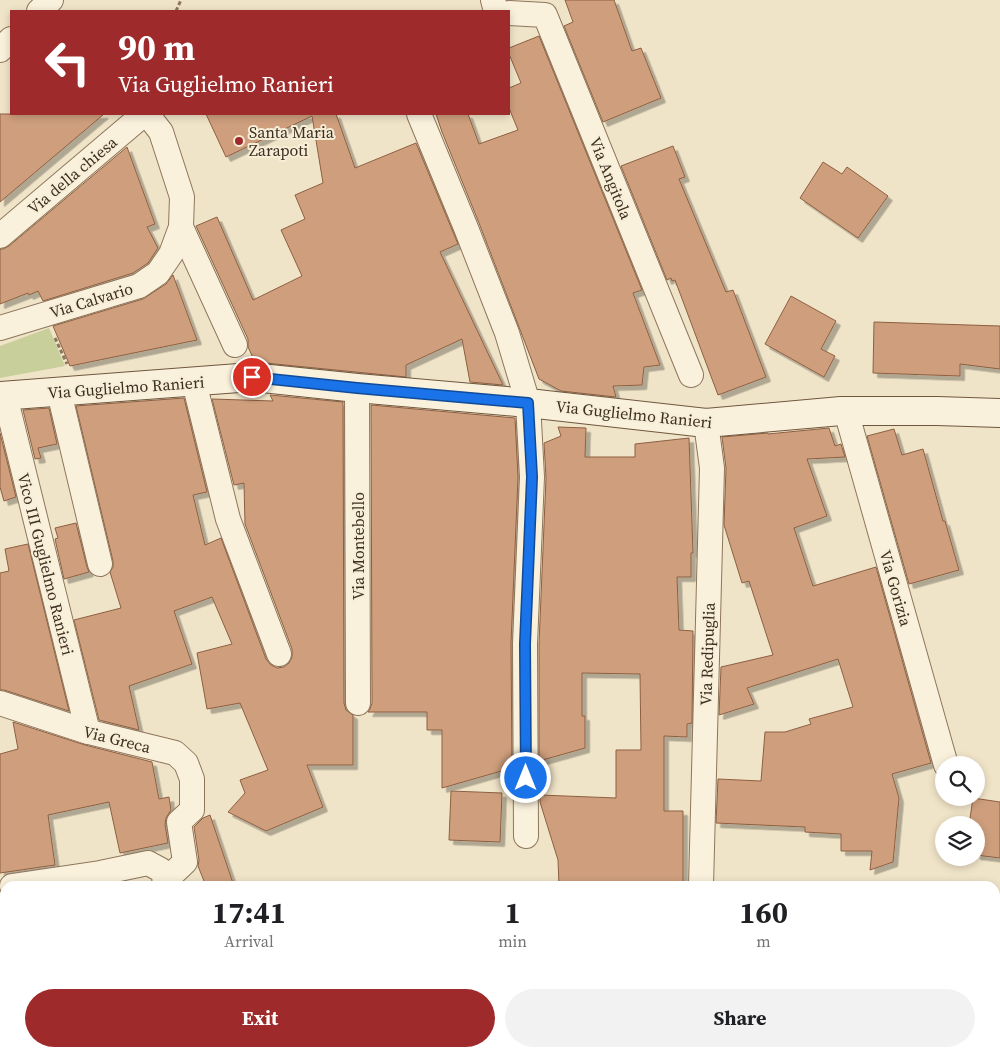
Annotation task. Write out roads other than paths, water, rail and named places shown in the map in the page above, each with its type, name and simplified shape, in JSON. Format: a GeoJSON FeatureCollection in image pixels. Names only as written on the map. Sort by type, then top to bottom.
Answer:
{"type":"FeatureCollection","features":[{"type":"Feature","properties":{"kind":"street","name":"Via Angitola"},"geometry":{"type":"LineString","coordinates":[[510,13],[545,15],[692,375]]}},
{"type":"Feature","properties":{"kind":"street"},"geometry":{"type":"LineString","coordinates":[[0,50],[10,39]]}},
{"type":"Feature","properties":{"kind":"street","name":"Via della chiesa"},"geometry":{"type":"LineString","coordinates":[[0,236],[145,115]]}},
{"type":"Feature","properties":{"kind":"street","name":"Via Calvario"},"geometry":{"type":"LineString","coordinates":[[0,328],[139,286],[158,273],[171,254],[181,226],[182,197],[161,132],[147,115]]}},
{"type":"Feature","properties":{"kind":"street"},"geometry":{"type":"LineString","coordinates":[[419,115],[466,228],[506,333],[528,403],[532,477],[525,644],[526,836]]}},
{"type":"Feature","properties":{"kind":"street"},"geometry":{"type":"LineString","coordinates":[[181,226],[240,363]]}},
{"type":"Feature","properties":{"kind":"street","name":"Via Guglielmo Ranieri"},"geometry":{"type":"LineString","coordinates":[[2,396],[64,381],[194,382],[240,363],[252,377],[528,403],[706,423],[846,411],[937,410],[1000,413]]}},
{"type":"Feature","properties":{"kind":"street"},"geometry":{"type":"LineString","coordinates":[[64,381],[100,564]]}},
{"type":"Feature","properties":{"kind":"street"},"geometry":{"type":"LineString","coordinates":[[194,382],[228,519],[279,654]]}},
{"type":"Feature","properties":{"kind":"street","name":"Via Montebello"},"geometry":{"type":"LineString","coordinates":[[357,388],[358,703]]}},
{"type":"Feature","properties":{"kind":"street","name":"Vico III Guglielmo Ranieri"},"geometry":{"type":"LineString","coordinates":[[2,396],[88,732]]}},
{"type":"Feature","properties":{"kind":"street","name":"Via Gorizia"},"geometry":{"type":"LineString","coordinates":[[846,411],[943,756]]}},
{"type":"Feature","properties":{"kind":"street","name":"Via Redipuglia"},"geometry":{"type":"LineString","coordinates":[[701,881],[712,468],[706,423]]}},
{"type":"Feature","properties":{"kind":"street","name":"Via Greca"},"geometry":{"type":"LineString","coordinates":[[0,702],[88,732],[175,753],[186,763],[192,779],[192,810],[179,822],[185,862],[166,881]]}},
{"type":"Feature","properties":{"kind":"street"},"geometry":{"type":"LineString","coordinates":[[46,881],[100,873],[148,863],[161,870],[164,881]]}},
{"type":"Feature","properties":{"kind":"place","name":"Santa Maria Zarapoti"},"geometry":{"type":"Point","coordinates":[239,141]}}]}
